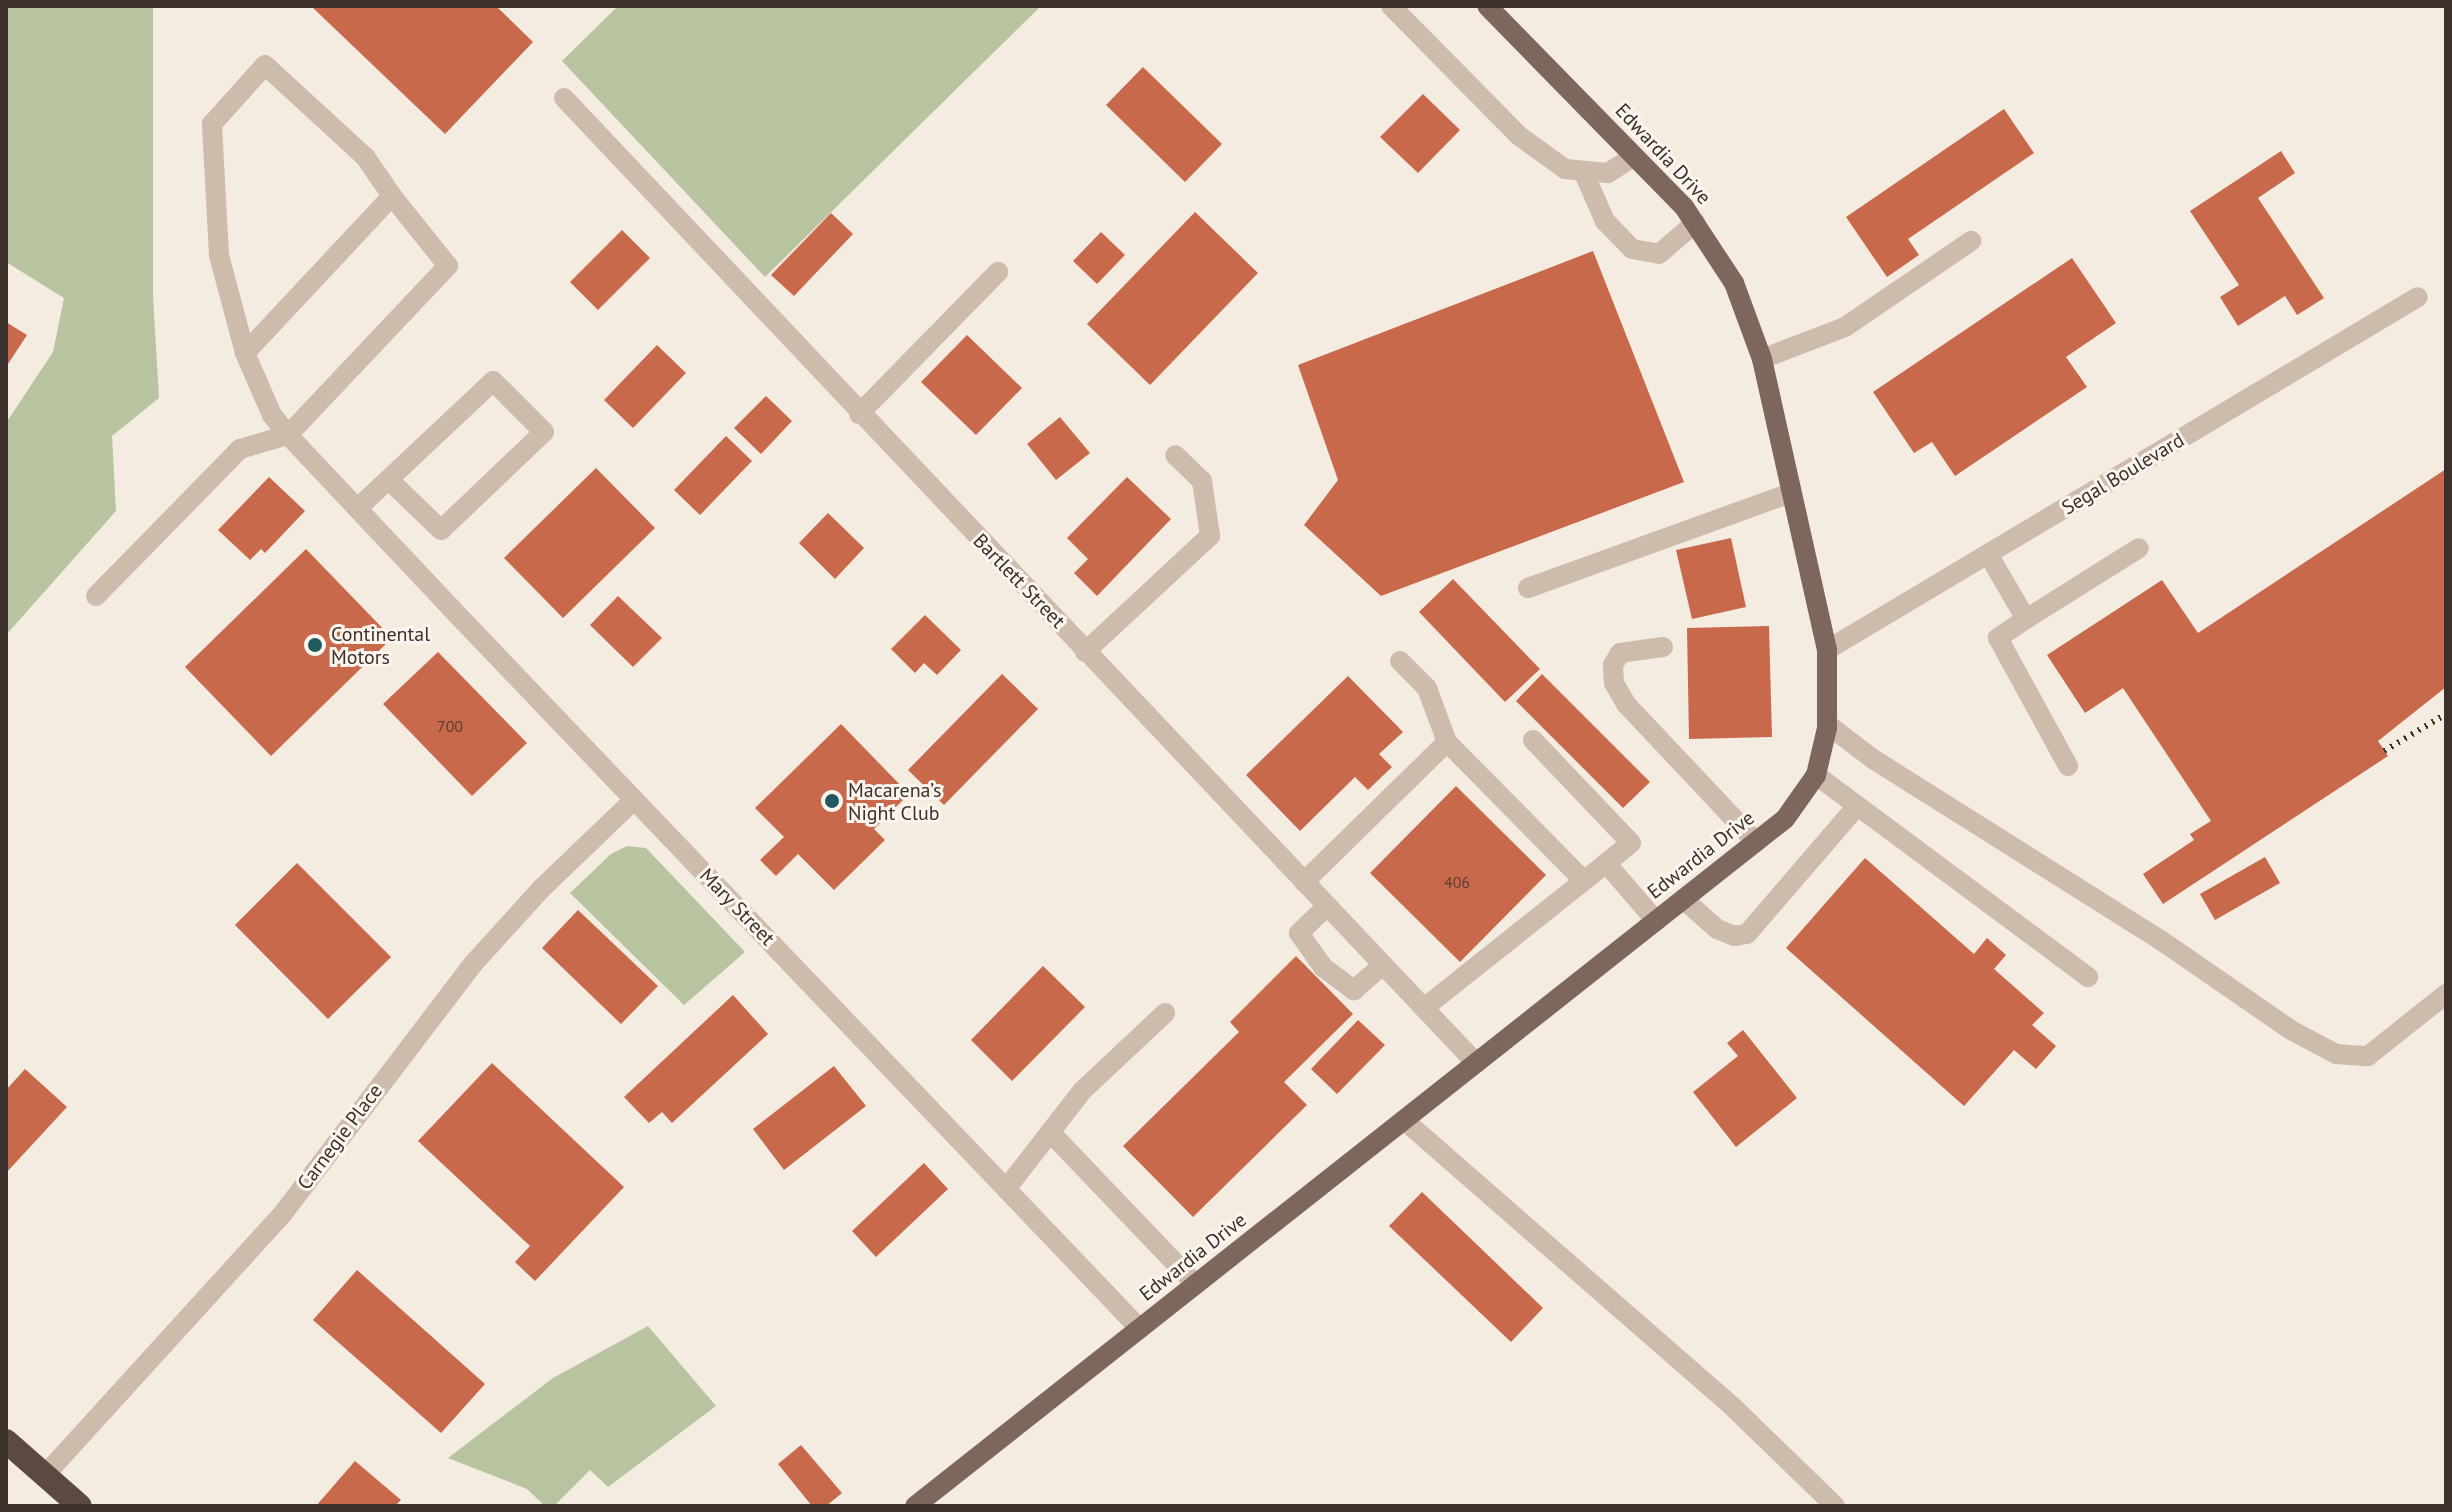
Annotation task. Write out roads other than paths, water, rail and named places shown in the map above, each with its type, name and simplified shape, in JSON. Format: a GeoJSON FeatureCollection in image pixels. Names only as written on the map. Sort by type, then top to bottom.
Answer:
{"type":"FeatureCollection","features":[{"type":"Feature","properties":{"kind":"highway"},"geometry":{"type":"LineString","coordinates":[[6,1441],[80,1506]]}},
{"type":"Feature","properties":{"kind":"main road","name":"Edwardia Drive"},"geometry":{"type":"LineString","coordinates":[[915,1506],[1785,819],[1816,775],[1827,724],[1827,650],[1762,359],[1734,283],[1695,223],[1487,6]]}},
{"type":"Feature","properties":{"kind":"street"},"geometry":{"type":"LineString","coordinates":[[1391,6],[1530,146],[1565,169],[1608,173],[1634,156]]}},
{"type":"Feature","properties":{"kind":"street","name":"Mary Street"},"geometry":{"type":"LineString","coordinates":[[392,196],[366,158],[265,65],[212,124],[219,255],[245,353],[272,415],[634,800],[1140,1329]]}},
{"type":"Feature","properties":{"kind":"street","name":"Bartlett Street"},"geometry":{"type":"LineString","coordinates":[[564,98],[859,414],[1476,1063]]}},
{"type":"Feature","properties":{"kind":"street"},"geometry":{"type":"LineString","coordinates":[[1583,171],[1605,221],[1632,249],[1659,254],[1695,223]]}},
{"type":"Feature","properties":{"kind":"street"},"geometry":{"type":"LineString","coordinates":[[96,596],[240,449],[288,435],[448,266],[392,196],[245,353]]}},
{"type":"Feature","properties":{"kind":"street"},"geometry":{"type":"LineString","coordinates":[[1762,359],[1845,327],[1971,241]]}},
{"type":"Feature","properties":{"kind":"street"},"geometry":{"type":"LineString","coordinates":[[859,414],[998,272]]}},
{"type":"Feature","properties":{"kind":"street","name":"Segal Boulevard"},"geometry":{"type":"LineString","coordinates":[[1827,650],[2418,297]]}},
{"type":"Feature","properties":{"kind":"street"},"geometry":{"type":"LineString","coordinates":[[359,507],[493,381],[544,432],[441,530],[389,480]]}},
{"type":"Feature","properties":{"kind":"street"},"geometry":{"type":"LineString","coordinates":[[1085,652],[1210,536],[1202,481],[1175,455]]}},
{"type":"Feature","properties":{"kind":"street"},"geometry":{"type":"LineString","coordinates":[[1528,588],[1791,493]]}},
{"type":"Feature","properties":{"kind":"street"},"geometry":{"type":"LineString","coordinates":[[2068,766],[1998,638],[2139,548]]}},
{"type":"Feature","properties":{"kind":"street"},"geometry":{"type":"LineString","coordinates":[[1988,554],[2026,619]]}},
{"type":"Feature","properties":{"kind":"street"},"geometry":{"type":"LineString","coordinates":[[1663,647],[1620,653],[1613,665],[1614,683],[1626,704],[1756,842]]}},
{"type":"Feature","properties":{"kind":"street"},"geometry":{"type":"LineString","coordinates":[[1400,661],[1427,688],[1447,742],[1583,880]]}},
{"type":"Feature","properties":{"kind":"street"},"geometry":{"type":"LineString","coordinates":[[1827,724],[2291,1030],[2336,1054],[2368,1056],[2446,994]]}},
{"type":"Feature","properties":{"kind":"street"},"geometry":{"type":"LineString","coordinates":[[1424,1008],[1631,843],[1533,740]]}},
{"type":"Feature","properties":{"kind":"street"},"geometry":{"type":"LineString","coordinates":[[1304,882],[1447,742]]}},
{"type":"Feature","properties":{"kind":"street"},"geometry":{"type":"LineString","coordinates":[[1816,775],[2088,977]]}},
{"type":"Feature","properties":{"kind":"street","name":"Carnegie Place"},"geometry":{"type":"LineString","coordinates":[[45,1475],[281,1216],[473,964],[540,890],[634,800]]}},
{"type":"Feature","properties":{"kind":"street"},"geometry":{"type":"LineString","coordinates":[[1683,899],[1717,929],[1734,936],[1747,934],[1857,806]]}},
{"type":"Feature","properties":{"kind":"street"},"geometry":{"type":"LineString","coordinates":[[1606,863],[1656,921]]}},
{"type":"Feature","properties":{"kind":"street"},"geometry":{"type":"LineString","coordinates":[[1327,906],[1299,933],[1323,967],[1354,990],[1383,965]]}},
{"type":"Feature","properties":{"kind":"street"},"geometry":{"type":"LineString","coordinates":[[1006,1189],[1082,1091],[1165,1013]]}},
{"type":"Feature","properties":{"kind":"street"},"geometry":{"type":"LineString","coordinates":[[1404,1120],[1735,1409],[1835,1506]]}},
{"type":"Feature","properties":{"kind":"street"},"geometry":{"type":"LineString","coordinates":[[1050,1132],[1196,1285]]}},
{"type":"Feature","properties":{"kind":"railway"},"geometry":{"type":"LineString","coordinates":[[2384,751],[2446,714]]}},
{"type":"Feature","properties":{"kind":"place","name":"Continental Motors"},"geometry":{"type":"Point","coordinates":[315,645]}},
{"type":"Feature","properties":{"kind":"place","name":"Macarena’s Night Club"},"geometry":{"type":"Point","coordinates":[832,801]}}]}
